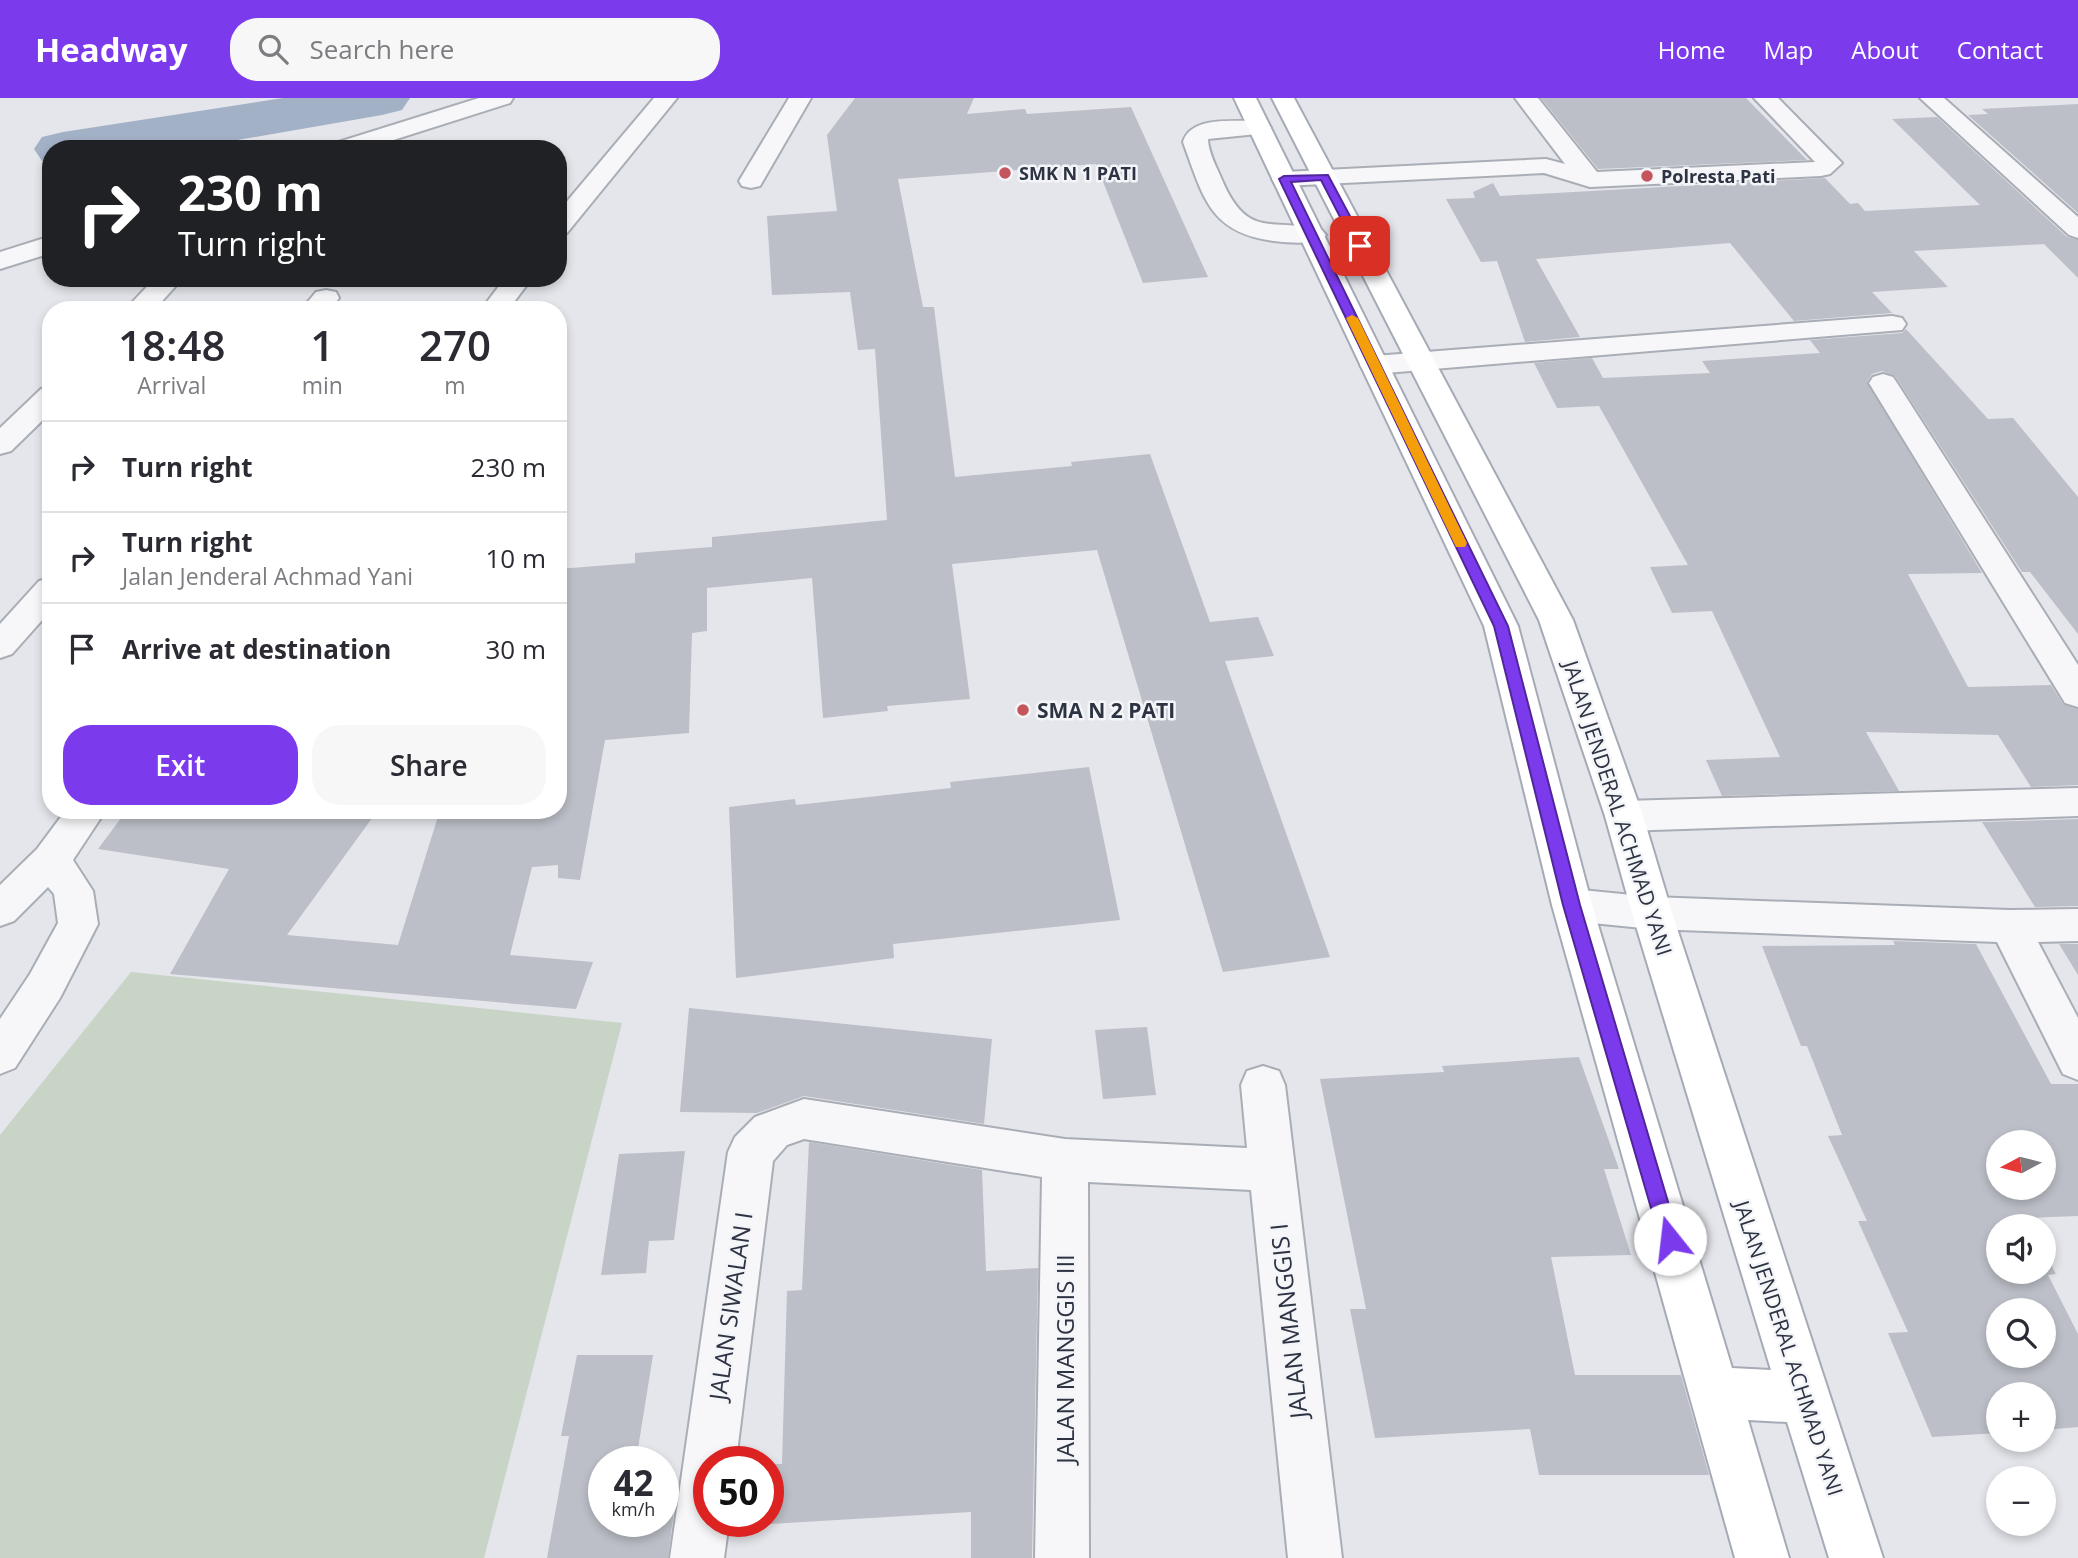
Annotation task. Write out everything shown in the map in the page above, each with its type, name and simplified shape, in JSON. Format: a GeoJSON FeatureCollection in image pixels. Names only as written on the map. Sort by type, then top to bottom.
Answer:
{"type":"FeatureCollection","features":[{"type":"Feature","properties":{"kind":"main road","name":"JALAN JENDERAL ACHMAD YANI"},"geometry":{"type":"LineString","coordinates":[[1266,111],[1324,177],[1556,620],[1624,816],[1803,1397],[1856,1558]]}},
{"type":"Feature","properties":{"kind":"main road"},"geometry":{"type":"LineString","coordinates":[[1266,111],[1284,179],[1501,626],[1572,905],[1762,1558]]}},
{"type":"Feature","properties":{"kind":"main road"},"geometry":{"type":"LineString","coordinates":[[1501,626],[1556,620]]}},
{"type":"Feature","properties":{"kind":"main road"},"geometry":{"type":"LineString","coordinates":[[1715,1393],[1803,1397]]}},
{"type":"Feature","properties":{"kind":"street"},"geometry":{"type":"LineString","coordinates":[[369,140],[502,98]]}},
{"type":"Feature","properties":{"kind":"street"},"geometry":{"type":"LineString","coordinates":[[567,217],[666,98]]}},
{"type":"Feature","properties":{"kind":"street"},"geometry":{"type":"LineString","coordinates":[[751,181],[800,98]]}},
{"type":"Feature","properties":{"kind":"street"},"geometry":{"type":"LineString","coordinates":[[1526,98],[1590,180]]}},
{"type":"Feature","properties":{"kind":"street"},"geometry":{"type":"LineString","coordinates":[[1284,179],[1546,166],[1590,180],[1821,169],[1830,163],[1765,98]]}},
{"type":"Feature","properties":{"kind":"street"},"geometry":{"type":"LineString","coordinates":[[1931,98],[2078,230]]}},
{"type":"Feature","properties":{"kind":"street"},"geometry":{"type":"LineString","coordinates":[[1266,111],[1197,135],[1195,142],[1215,195],[1237,224],[1252,231],[1273,235],[1312,235]]}},
{"type":"Feature","properties":{"kind":"street"},"geometry":{"type":"LineString","coordinates":[[0,261],[42,247]]}},
{"type":"Feature","properties":{"kind":"street"},"geometry":{"type":"LineString","coordinates":[[147,301],[161,287]]}},
{"type":"Feature","properties":{"kind":"street"},"geometry":{"type":"LineString","coordinates":[[501,301],[512,287]]}},
{"type":"Feature","properties":{"kind":"street"},"geometry":{"type":"LineString","coordinates":[[1374,365],[1892,324]]}},
{"type":"Feature","properties":{"kind":"street"},"geometry":{"type":"LineString","coordinates":[[1883,383],[2078,694]]}},
{"type":"Feature","properties":{"kind":"street"},"geometry":{"type":"LineString","coordinates":[[6,433],[42,403]]}},
{"type":"Feature","properties":{"kind":"street"},"geometry":{"type":"LineString","coordinates":[[6,433],[42,432]]}},
{"type":"Feature","properties":{"kind":"street"},"geometry":{"type":"LineString","coordinates":[[0,646],[42,599]]}},
{"type":"Feature","properties":{"kind":"street"},"geometry":{"type":"LineString","coordinates":[[1624,816],[2078,802]]}},
{"type":"Feature","properties":{"kind":"street"},"geometry":{"type":"LineString","coordinates":[[0,910],[51,860],[81,819]]}},
{"type":"Feature","properties":{"kind":"street"},"geometry":{"type":"LineString","coordinates":[[0,1055],[46,986],[78,924],[73,891],[51,860]]}},
{"type":"Feature","properties":{"kind":"street"},"geometry":{"type":"LineString","coordinates":[[1572,905],[1652,913],[2010,926],[2078,925]]}},
{"type":"Feature","properties":{"kind":"street"},"geometry":{"type":"LineString","coordinates":[[2010,926],[2078,1060]]}},
{"type":"Feature","properties":{"kind":"street","name":"JALAN MANGGIS I"},"geometry":{"type":"LineString","coordinates":[[1263,1085],[1315,1558]]}},
{"type":"Feature","properties":{"kind":"street","name":"JALAN SIWALAN I"},"geometry":{"type":"LineString","coordinates":[[712,1446],[751,1152],[771,1131],[804,1119],[1065,1160]]}},
{"type":"Feature","properties":{"kind":"street"},"geometry":{"type":"LineString","coordinates":[[1065,1160],[1272,1170]]}},
{"type":"Feature","properties":{"kind":"street","name":"JALAN MANGGIS III"},"geometry":{"type":"LineString","coordinates":[[1062,1558],[1065,1160]]}},
{"type":"Feature","properties":{"kind":"street"},"geometry":{"type":"LineString","coordinates":[[697,1558],[700,1537]]}},
{"type":"Feature","properties":{"kind":"green space"},"geometry":{"type":"Polygon","coordinates":[[[131,972],[622,1023],[484,1558],[0,1558],[0,1135],[131,972]]]}},
{"type":"Feature","properties":{"kind":"building"},"geometry":{"type":"Polygon","coordinates":[[[855,98],[974,98],[967,114],[1025,109],[1027,114],[1131,107],[1208,277],[1143,283],[1096,164],[898,179],[923,307],[934,307],[955,477],[1072,466],[1071,462],[1150,454],[1210,622],[1258,617],[1274,656],[1225,661],[1330,957],[1223,972],[1097,550],[952,564],[970,699],[887,706],[888,711],[823,718],[812,578],[707,588],[707,631],[692,633],[689,733],[605,740],[580,880],[558,878],[558,865],[532,867],[510,955],[593,962],[576,1009],[170,974],[229,869],[98,849],[120,819],[371,819],[287,935],[398,945],[437,819],[567,819],[567,568],[635,563],[635,553],[712,547],[712,537],[887,520],[875,349],[858,350],[850,292],[772,295],[767,216],[837,211],[827,135],[855,98]]]}},
{"type":"Feature","properties":{"kind":"building"},"geometry":{"type":"Polygon","coordinates":[[[1541,98],[1746,98],[1807,160],[1598,169],[1541,98]]]}},
{"type":"Feature","properties":{"kind":"building"},"geometry":{"type":"Polygon","coordinates":[[[2078,104],[2078,213],[1968,115],[1988,114],[1982,109],[2078,104]]]}},
{"type":"Feature","properties":{"kind":"building"},"geometry":{"type":"Polygon","coordinates":[[[1937,117],[2067,237],[2078,240],[2078,278],[2044,244],[1914,251],[1948,287],[1872,292],[1892,313],[1794,321],[1730,243],[1536,259],[1580,337],[1525,342],[1497,261],[1481,262],[1446,199],[1475,198],[1473,192],[1493,183],[1500,196],[1825,178],[1850,204],[1858,203],[1865,211],[1980,205],[1892,119],[1937,117]]]}},
{"type":"Feature","properties":{"kind":"building"},"geometry":{"type":"Polygon","coordinates":[[[1906,329],[1988,419],[2013,418],[2078,497],[2078,634],[2030,572],[2022,572],[1895,376],[1882,371],[1872,374],[1867,382],[1982,573],[1908,574],[1968,687],[2051,685],[2063,704],[2078,709],[2078,785],[2031,787],[1998,735],[1866,732],[1899,791],[1722,796],[1706,760],[1780,757],[1712,611],[1672,613],[1650,567],[1688,565],[1599,406],[1557,408],[1534,363],[1592,358],[1603,378],[1710,373],[1702,361],[1820,353],[1810,340],[1902,333],[1906,329]]]}},
{"type":"Feature","properties":{"kind":"building"},"geometry":{"type":"Polygon","coordinates":[[[1089,767],[1120,920],[893,944],[894,958],[736,978],[729,807],[795,799],[796,805],[951,788],[950,782],[1089,767]]]}},
{"type":"Feature","properties":{"kind":"building"},"geometry":{"type":"Polygon","coordinates":[[[2078,819],[2078,906],[2035,907],[1982,822],[2078,819]]]}},
{"type":"Feature","properties":{"kind":"building"},"geometry":{"type":"Polygon","coordinates":[[[1893,941],[1976,944],[2051,1084],[2078,1084],[2078,1216],[1986,1214],[1986,1284],[2053,1284],[2078,1334],[2078,1427],[2056,1429],[2056,1382],[1986,1382],[1986,1434],[1932,1437],[1888,1333],[1908,1332],[1858,1221],[1867,1221],[1828,1136],[1842,1135],[1807,1046],[1801,1046],[1762,946],[1895,945],[1893,941]]]}},
{"type":"Feature","properties":{"kind":"building"},"geometry":{"type":"Polygon","coordinates":[[[2059,944],[2078,944],[2078,975],[2059,944]]]}},
{"type":"Feature","properties":{"kind":"building"},"geometry":{"type":"Polygon","coordinates":[[[689,1008],[992,1039],[984,1124],[804,1096],[757,1113],[680,1112],[689,1008]]]}},
{"type":"Feature","properties":{"kind":"building"},"geometry":{"type":"Polygon","coordinates":[[[1147,1027],[1156,1095],[1103,1099],[1095,1030],[1147,1027]]]}},
{"type":"Feature","properties":{"kind":"building"},"geometry":{"type":"Polygon","coordinates":[[[1579,1057],[1619,1169],[1604,1169],[1631,1255],[1551,1257],[1575,1375],[1681,1375],[1709,1475],[1539,1475],[1530,1429],[1375,1438],[1350,1309],[1366,1309],[1320,1079],[1444,1072],[1442,1066],[1579,1057]]]}},
{"type":"Feature","properties":{"kind":"building"},"geometry":{"type":"Polygon","coordinates":[[[809,1142],[982,1170],[986,1271],[1038,1268],[1032,1558],[971,1558],[971,1512],[784,1523],[783,1446],[787,1291],[802,1290],[809,1142]]]}},
{"type":"Feature","properties":{"kind":"building"},"geometry":{"type":"Polygon","coordinates":[[[685,1151],[674,1240],[649,1241],[646,1273],[601,1275],[619,1154],[685,1151]]]}},
{"type":"Feature","properties":{"kind":"building"},"geometry":{"type":"Polygon","coordinates":[[[577,1355],[653,1355],[638,1446],[588,1446],[588,1537],[671,1537],[668,1558],[547,1558],[569,1436],[561,1436],[577,1355]]]}},
{"type":"Feature","properties":{"kind":"waterway"},"geometry":{"type":"LineString","coordinates":[[128,140],[382,98]]}},
{"type":"Feature","properties":{"kind":"slow traffic"},"geometry":{"type":"LineString","coordinates":[[1352,318],[1461,543]]}},
{"type":"Feature","properties":{"kind":"place","name":"SMK N 1 PATI"},"geometry":{"type":"Point","coordinates":[1005,173]}},
{"type":"Feature","properties":{"kind":"place","name":"Polresta Pati"},"geometry":{"type":"Point","coordinates":[1647,176]}},
{"type":"Feature","properties":{"kind":"place","name":"SMA N 2 PATI"},"geometry":{"type":"Point","coordinates":[1023,710]}},
{"type":"Feature","properties":{"kind":"route"},"geometry":{"type":"LineString","coordinates":[[1360,246],[1324,177],[1284,179],[1501,626],[1572,905],[1670,1239]]}}]}
